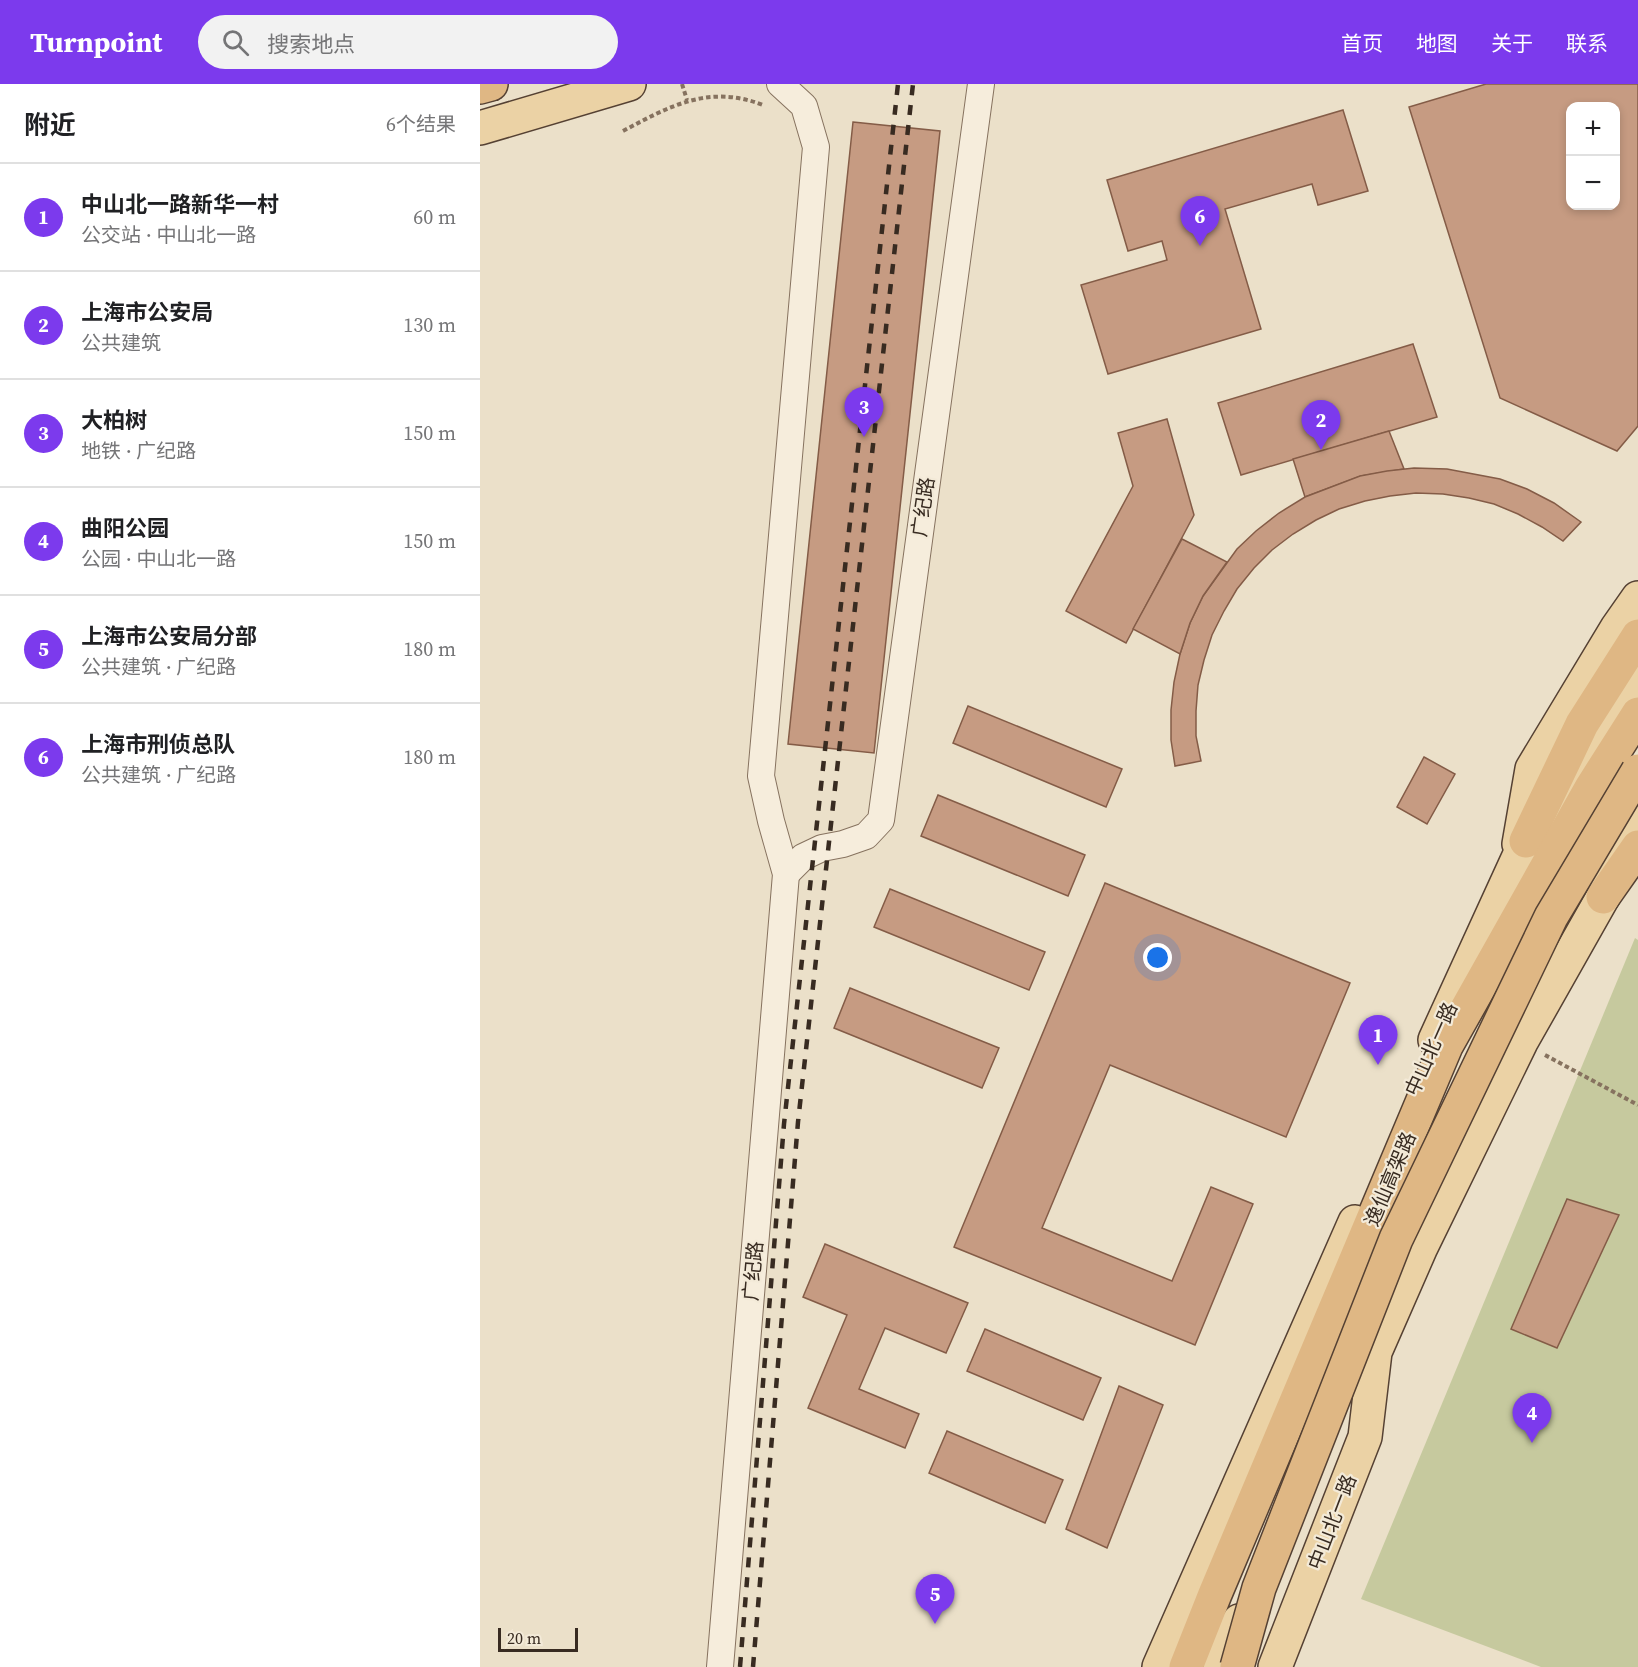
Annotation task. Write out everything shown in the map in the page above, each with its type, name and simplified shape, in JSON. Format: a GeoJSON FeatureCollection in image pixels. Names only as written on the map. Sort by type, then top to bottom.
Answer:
{"type":"FeatureCollection","features":[{"type":"Feature","properties":{"kind":"highway"},"geometry":{"type":"LineString","coordinates":[[480,87],[491,84]]}},
{"type":"Feature","properties":{"kind":"highway"},"geometry":{"type":"LineString","coordinates":[[1520,853],[1582,724],[1638,636]]}},
{"type":"Feature","properties":{"kind":"highway","name":"逸仙高架路"},"geometry":{"type":"LineString","coordinates":[[1185,1667],[1446,1046],[1591,788],[1638,714]]}},
{"type":"Feature","properties":{"kind":"highway","name":"逸仙高架路"},"geometry":{"type":"LineString","coordinates":[[1237,1667],[1259,1588],[1396,1239],[1551,917],[1638,771]]}},
{"type":"Feature","properties":{"kind":"highway"},"geometry":{"type":"LineString","coordinates":[[1603,897],[1638,847]]}},
{"type":"Feature","properties":{"kind":"main road"},"geometry":{"type":"LineString","coordinates":[[480,128],[629,84]]}},
{"type":"Feature","properties":{"kind":"main road"},"geometry":{"type":"LineString","coordinates":[[1520,853],[1532,770],[1617,628],[1638,598]]}},
{"type":"Feature","properties":{"kind":"main road","name":"中山北一路"},"geometry":{"type":"LineString","coordinates":[[1159,1667],[1418,1077],[1520,853],[1638,680]]}},
{"type":"Feature","properties":{"kind":"main road","name":"中山北一路"},"geometry":{"type":"LineString","coordinates":[[1275,1667],[1365,1437],[1375,1352],[1420,1246],[1521,1042],[1603,897],[1638,822]]}},
{"type":"Feature","properties":{"kind":"main road"},"geometry":{"type":"LineString","coordinates":[[1603,897],[1638,860]]}},
{"type":"Feature","properties":{"kind":"main road"},"geometry":{"type":"LineString","coordinates":[[1220,1667],[1223,1656],[1347,1389],[1375,1352]]}},
{"type":"Feature","properties":{"kind":"main road","name":"中山北一路"},"geometry":{"type":"LineString","coordinates":[[1185,1667],[1217,1537]]}},
{"type":"Feature","properties":{"kind":"street","name":"广纪路"},"geometry":{"type":"LineString","coordinates":[[720,1667],[786,874],[761,776],[816,147],[804,106],[780,84]]}},
{"type":"Feature","properties":{"kind":"street","name":"广纪路"},"geometry":{"type":"LineString","coordinates":[[786,874],[803,857],[822,848],[866,836],[880,820],[981,84]]}},
{"type":"Feature","properties":{"kind":"path"},"geometry":{"type":"LineString","coordinates":[[682,84],[687,100]]}},
{"type":"Feature","properties":{"kind":"path"},"geometry":{"type":"LineString","coordinates":[[623,131],[674,104],[709,96],[745,99],[768,108]]}},
{"type":"Feature","properties":{"kind":"path"},"geometry":{"type":"LineString","coordinates":[[1521,1042],[1638,1105]]}},
{"type":"Feature","properties":{"kind":"green space"},"geometry":{"type":"Polygon","coordinates":[[[1635,938],[1638,940],[1638,1667],[1541,1667],[1361,1599],[1635,938]]]}},
{"type":"Feature","properties":{"kind":"building"},"geometry":{"type":"Polygon","coordinates":[[[1486,84],[1638,84],[1638,426],[1617,451],[1500,398],[1409,107],[1486,84]]]}},
{"type":"Feature","properties":{"kind":"building"},"geometry":{"type":"Polygon","coordinates":[[[1343,110],[1368,191],[1318,205],[1312,184],[1225,209],[1261,329],[1108,374],[1081,285],[1167,260],[1162,241],[1128,251],[1107,180],[1343,110]]]}},
{"type":"Feature","properties":{"kind":"building"},"geometry":{"type":"Polygon","coordinates":[[[853,122],[940,131],[874,753],[788,744],[853,122]]]}},
{"type":"Feature","properties":{"kind":"building"},"geometry":{"type":"Polygon","coordinates":[[[1413,344],[1437,417],[1241,475],[1218,403],[1413,344]]]}},
{"type":"Feature","properties":{"kind":"building"},"geometry":{"type":"Polygon","coordinates":[[[1167,419],[1194,515],[1126,643],[1066,611],[1133,486],[1118,433],[1167,419]]]}},
{"type":"Feature","properties":{"kind":"building"},"geometry":{"type":"Polygon","coordinates":[[[1389,431],[1404,469],[1361,476],[1305,497],[1293,459],[1389,431]]]}},
{"type":"Feature","properties":{"kind":"building"},"geometry":{"type":"Polygon","coordinates":[[[1414,468],[1447,469],[1500,479],[1527,489],[1554,503],[1581,522],[1563,541],[1518,514],[1494,504],[1443,494],[1416,493],[1365,501],[1339,509],[1316,520],[1272,550],[1237,589],[1224,611],[1212,635],[1198,685],[1196,736],[1201,761],[1175,766],[1171,740],[1171,710],[1180,654],[1190,623],[1203,596],[1237,549],[1279,513],[1305,497],[1360,476],[1414,468]]]}},
{"type":"Feature","properties":{"kind":"building"},"geometry":{"type":"Polygon","coordinates":[[[1182,539],[1227,562],[1203,596],[1190,623],[1180,654],[1133,629],[1182,539]]]}},
{"type":"Feature","properties":{"kind":"building"},"geometry":{"type":"Polygon","coordinates":[[[968,706],[1122,769],[1106,807],[953,743],[968,706]]]}},
{"type":"Feature","properties":{"kind":"building"},"geometry":{"type":"Polygon","coordinates":[[[1424,757],[1455,774],[1427,824],[1397,807],[1424,757]]]}},
{"type":"Feature","properties":{"kind":"building"},"geometry":{"type":"Polygon","coordinates":[[[938,795],[1085,855],[1068,896],[921,836],[938,795]]]}},
{"type":"Feature","properties":{"kind":"building"},"geometry":{"type":"Polygon","coordinates":[[[1105,883],[1350,983],[1286,1137],[1110,1065],[1042,1228],[1172,1281],[1211,1187],[1253,1204],[1195,1345],[954,1247],[1105,883]]]}},
{"type":"Feature","properties":{"kind":"building"},"geometry":{"type":"Polygon","coordinates":[[[890,889],[1045,952],[1029,990],[874,927],[890,889]]]}},
{"type":"Feature","properties":{"kind":"building"},"geometry":{"type":"Polygon","coordinates":[[[850,988],[999,1048],[982,1088],[834,1028],[850,988]]]}},
{"type":"Feature","properties":{"kind":"building"},"geometry":{"type":"Polygon","coordinates":[[[1567,1199],[1619,1215],[1557,1348],[1511,1329],[1567,1199]]]}},
{"type":"Feature","properties":{"kind":"building"},"geometry":{"type":"Polygon","coordinates":[[[825,1244],[968,1303],[946,1353],[885,1328],[859,1389],[919,1414],[905,1448],[808,1408],[847,1315],[803,1297],[825,1244]]]}},
{"type":"Feature","properties":{"kind":"building"},"geometry":{"type":"Polygon","coordinates":[[[985,1329],[1101,1378],[1083,1420],[967,1371],[985,1329]]]}},
{"type":"Feature","properties":{"kind":"building"},"geometry":{"type":"Polygon","coordinates":[[[1119,1386],[1163,1405],[1107,1548],[1066,1529],[1119,1386]]]}},
{"type":"Feature","properties":{"kind":"building"},"geometry":{"type":"Polygon","coordinates":[[[947,1431],[1063,1480],[1045,1523],[929,1473],[947,1431]]]}},
{"type":"Feature","properties":{"kind":"railway"},"geometry":{"type":"LineString","coordinates":[[740,1667],[784,1124],[898,84]]}},
{"type":"Feature","properties":{"kind":"railway"},"geometry":{"type":"LineString","coordinates":[[753,1667],[798,1122],[913,84]]}},
{"type":"Feature","properties":{"kind":"place","name":"上海市刑侦总队"},"geometry":{"type":"Point","coordinates":[1200,246]}},
{"type":"Feature","properties":{"kind":"place","name":"大柏树"},"geometry":{"type":"Point","coordinates":[864,437]}},
{"type":"Feature","properties":{"kind":"place","name":"上海市公安局"},"geometry":{"type":"Point","coordinates":[1321,450]}},
{"type":"Feature","properties":{"kind":"place","name":"中山北一路新华一村"},"geometry":{"type":"Point","coordinates":[1378,1065]}},
{"type":"Feature","properties":{"kind":"place","name":"曲阳公园"},"geometry":{"type":"Point","coordinates":[1532,1443]}},
{"type":"Feature","properties":{"kind":"place","name":"上海市公安局分部"},"geometry":{"type":"Point","coordinates":[935,1624]}}]}
